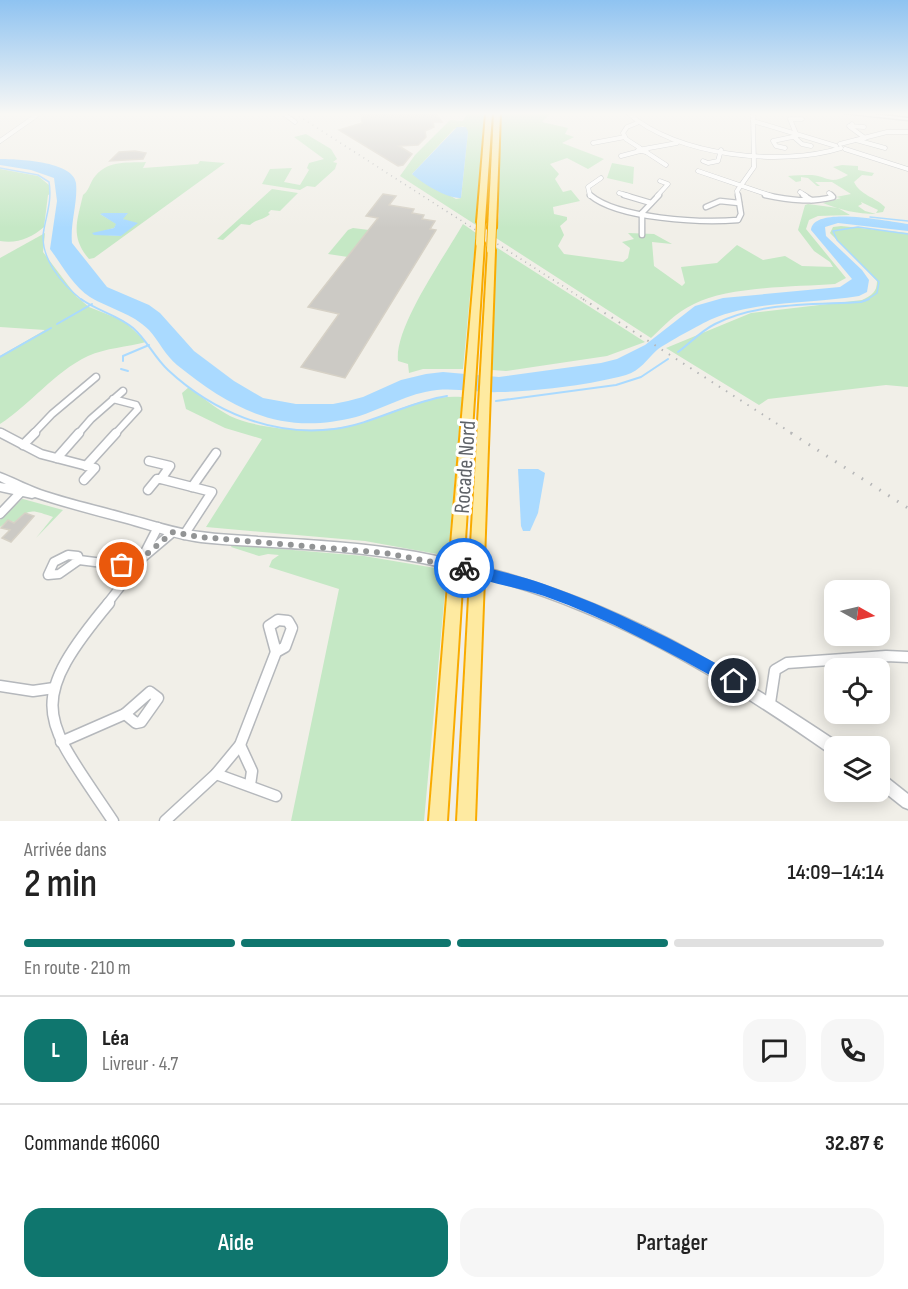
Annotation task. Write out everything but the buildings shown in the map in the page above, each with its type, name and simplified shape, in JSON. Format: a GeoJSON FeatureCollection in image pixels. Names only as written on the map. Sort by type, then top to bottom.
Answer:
{"type":"FeatureCollection","features":[{"type":"Feature","properties":{"kind":"highway","name":"Rocade Nord"},"geometry":{"type":"LineString","coordinates":[[438,821],[486,151]]}},
{"type":"Feature","properties":{"kind":"highway","name":"Rocade Nord"},"geometry":{"type":"LineString","coordinates":[[467,817],[495,151]]}},
{"type":"Feature","properties":{"kind":"street"},"geometry":{"type":"LineString","coordinates":[[621,156],[636,151]]}},
{"type":"Feature","properties":{"kind":"street"},"geometry":{"type":"LineString","coordinates":[[646,151],[666,165]]}},
{"type":"Feature","properties":{"kind":"street"},"geometry":{"type":"LineString","coordinates":[[703,161],[708,163],[718,161],[721,151]]}},
{"type":"Feature","properties":{"kind":"street"},"geometry":{"type":"LineString","coordinates":[[730,151],[754,155],[805,157],[825,151]]}},
{"type":"Feature","properties":{"kind":"street"},"geometry":{"type":"LineString","coordinates":[[601,178],[588,187],[590,196],[642,213],[723,222],[738,220],[741,214],[736,194],[754,166],[754,151]]}},
{"type":"Feature","properties":{"kind":"street"},"geometry":{"type":"LineString","coordinates":[[855,151],[908,169]]}},
{"type":"Feature","properties":{"kind":"street"},"geometry":{"type":"LineString","coordinates":[[698,171],[740,186],[799,201],[833,197],[829,193]]}},
{"type":"Feature","properties":{"kind":"street"},"geometry":{"type":"LineString","coordinates":[[642,236],[642,213],[668,184],[660,181]]}},
{"type":"Feature","properties":{"kind":"street"},"geometry":{"type":"LineString","coordinates":[[800,192],[811,200]]}},
{"type":"Feature","properties":{"kind":"street"},"geometry":{"type":"LineString","coordinates":[[619,193],[651,203]]}},
{"type":"Feature","properties":{"kind":"street"},"geometry":{"type":"LineString","coordinates":[[706,207],[720,201],[739,203]]}},
{"type":"Feature","properties":{"kind":"street"},"geometry":{"type":"LineString","coordinates":[[23,445],[52,414],[96,377]]}},
{"type":"Feature","properties":{"kind":"street"},"geometry":{"type":"LineString","coordinates":[[57,458],[86,424],[123,391]]}},
{"type":"Feature","properties":{"kind":"street"},"geometry":{"type":"LineString","coordinates":[[87,466],[138,409],[136,405],[113,399]]}},
{"type":"Feature","properties":{"kind":"street"},"geometry":{"type":"LineString","coordinates":[[0,432],[41,454],[95,468],[84,480]]}},
{"type":"Feature","properties":{"kind":"street"},"geometry":{"type":"LineString","coordinates":[[192,487],[216,453]]}},
{"type":"Feature","properties":{"kind":"street"},"geometry":{"type":"LineString","coordinates":[[148,490],[170,466],[149,461]]}},
{"type":"Feature","properties":{"kind":"street"},"geometry":{"type":"LineString","coordinates":[[0,477],[42,495],[178,533],[395,554],[447,563],[518,582],[576,602],[638,629],[700,660],[770,703],[824,741]]}},
{"type":"Feature","properties":{"kind":"street"},"geometry":{"type":"LineString","coordinates":[[79,560],[138,563],[178,533],[212,492],[160,479]]}},
{"type":"Feature","properties":{"kind":"street"},"geometry":{"type":"LineString","coordinates":[[0,487],[20,493],[42,495]]}},
{"type":"Feature","properties":{"kind":"street"},"geometry":{"type":"LineString","coordinates":[[0,514],[20,493]]}},
{"type":"Feature","properties":{"kind":"street"},"geometry":{"type":"LineString","coordinates":[[114,821],[61,742],[52,723],[54,688],[68,656],[138,563],[158,527]]}},
{"type":"Feature","properties":{"kind":"street"},"geometry":{"type":"LineString","coordinates":[[165,821],[216,774],[240,745],[276,652]]}},
{"type":"Feature","properties":{"kind":"street"},"geometry":{"type":"LineString","coordinates":[[770,703],[775,670],[780,666],[840,659],[908,657]]}},
{"type":"Feature","properties":{"kind":"street"},"geometry":{"type":"LineString","coordinates":[[0,686],[33,691],[54,688]]}},
{"type":"Feature","properties":{"kind":"street"},"geometry":{"type":"LineString","coordinates":[[61,742],[125,714]]}},
{"type":"Feature","properties":{"kind":"street"},"geometry":{"type":"LineString","coordinates":[[240,745],[252,771],[250,785]]}},
{"type":"Feature","properties":{"kind":"street"},"geometry":{"type":"LineString","coordinates":[[216,774],[276,796]]}},
{"type":"Feature","properties":{"kind":"street"},"geometry":{"type":"LineString","coordinates":[[890,788],[908,801]]}},
{"type":"Feature","properties":{"kind":"green space"},"geometry":{"type":"Polygon","coordinates":[[[314,151],[332,151],[337,159],[333,162],[337,163],[335,169],[315,187],[307,186],[300,190],[262,184],[270,169],[292,168],[284,182],[300,185],[309,170],[307,168],[309,163],[324,159],[314,151]]]}},
{"type":"Feature","properties":{"kind":"green space"},"geometry":{"type":"Polygon","coordinates":[[[419,151],[433,151],[412,174],[456,199],[461,198],[466,151],[481,151],[476,225],[400,176],[419,151]]]}},
{"type":"Feature","properties":{"kind":"green space"},"geometry":{"type":"Polygon","coordinates":[[[499,151],[584,151],[604,159],[588,169],[567,158],[550,164],[559,174],[555,179],[563,192],[571,190],[580,201],[553,207],[554,214],[567,217],[567,220],[560,226],[564,235],[558,246],[564,254],[623,262],[628,258],[630,248],[622,242],[634,239],[628,233],[654,234],[672,244],[652,242],[654,266],[682,286],[685,283],[681,267],[717,263],[737,245],[763,260],[785,256],[802,266],[833,267],[830,262],[814,251],[798,230],[805,205],[838,208],[850,215],[818,216],[809,220],[806,229],[846,278],[835,284],[763,288],[708,298],[681,311],[651,338],[496,238],[499,215],[499,151]]]}},
{"type":"Feature","properties":{"kind":"green space"},"geometry":{"type":"Polygon","coordinates":[[[200,161],[225,163],[94,258],[89,259],[79,243],[77,221],[83,195],[98,173],[104,168],[123,163],[146,162],[143,168],[198,164],[200,161]],[[100,214],[117,224],[114,228],[93,234],[121,236],[127,221],[122,219],[127,214],[100,214]]]}},
{"type":"Feature","properties":{"kind":"green space"},"geometry":{"type":"Polygon","coordinates":[[[612,163],[634,167],[633,184],[607,178],[612,163]]]}},
{"type":"Feature","properties":{"kind":"green space"},"geometry":{"type":"Polygon","coordinates":[[[858,166],[858,170],[874,173],[872,176],[862,175],[854,182],[860,190],[885,207],[883,212],[876,213],[878,210],[861,202],[862,204],[858,206],[876,214],[836,208],[823,203],[851,194],[832,182],[815,182],[820,186],[817,186],[808,178],[801,177],[801,181],[796,182],[788,176],[812,175],[837,180],[848,175],[833,167],[858,166]]]}},
{"type":"Feature","properties":{"kind":"green space"},"geometry":{"type":"Polygon","coordinates":[[[0,169],[38,176],[49,185],[50,194],[44,227],[24,239],[12,242],[0,241],[0,169]]]}},
{"type":"Feature","properties":{"kind":"green space"},"geometry":{"type":"Polygon","coordinates":[[[272,189],[298,193],[280,211],[271,210],[268,213],[270,214],[250,225],[241,224],[223,240],[217,239],[272,189]]]}},
{"type":"Feature","properties":{"kind":"green space"},"geometry":{"type":"Polygon","coordinates":[[[463,224],[476,233],[463,369],[423,369],[409,373],[408,364],[398,361],[404,330],[422,292],[463,224]]]}},
{"type":"Feature","properties":{"kind":"green space"},"geometry":{"type":"Polygon","coordinates":[[[833,227],[908,233],[908,387],[886,385],[768,399],[759,405],[666,348],[751,313],[862,300],[871,295],[875,291],[877,281],[830,233],[833,227]]]}},
{"type":"Feature","properties":{"kind":"green space"},"geometry":{"type":"Polygon","coordinates":[[[353,228],[369,230],[348,257],[328,254],[348,230],[353,228]]]}},
{"type":"Feature","properties":{"kind":"green space"},"geometry":{"type":"Polygon","coordinates":[[[45,233],[43,252],[77,297],[89,307],[124,321],[146,342],[102,351],[75,363],[0,424],[0,356],[45,330],[0,327],[0,258],[45,233]]]}},
{"type":"Feature","properties":{"kind":"green space"},"geometry":{"type":"Polygon","coordinates":[[[496,247],[645,342],[607,356],[506,371],[492,370],[496,247]]]}},
{"type":"Feature","properties":{"kind":"green space"},"geometry":{"type":"Polygon","coordinates":[[[189,387],[214,406],[243,421],[275,428],[310,430],[357,424],[421,402],[462,397],[448,556],[365,541],[206,527],[262,439],[225,428],[186,409],[182,393],[189,387]]]}},
{"type":"Feature","properties":{"kind":"green space"},"geometry":{"type":"Polygon","coordinates":[[[22,499],[63,510],[36,538],[53,517],[29,512],[15,522],[8,521],[0,527],[0,520],[22,499]]]}},
{"type":"Feature","properties":{"kind":"green space"},"geometry":{"type":"Polygon","coordinates":[[[232,545],[364,556],[447,570],[424,821],[291,821],[339,589],[269,567],[272,560],[279,555],[259,556],[231,547],[232,545]]]}},
{"type":"Feature","properties":{"kind":"water"},"geometry":{"type":"Polygon","coordinates":[[[434,151],[466,151],[461,198],[442,193],[412,174],[434,151]]]}},
{"type":"Feature","properties":{"kind":"water"},"geometry":{"type":"Polygon","coordinates":[[[0,159],[43,163],[65,170],[73,176],[76,190],[72,243],[107,287],[149,305],[160,313],[194,351],[234,381],[263,398],[296,404],[333,404],[348,401],[363,397],[401,380],[426,374],[443,372],[499,377],[617,359],[645,345],[695,306],[723,298],[840,287],[852,279],[811,230],[815,222],[824,218],[870,218],[908,224],[908,231],[838,223],[825,227],[826,236],[862,270],[869,280],[867,292],[841,299],[766,305],[712,319],[657,350],[640,368],[626,375],[580,385],[531,390],[492,392],[437,390],[416,394],[356,417],[329,422],[305,423],[282,421],[260,415],[218,395],[173,361],[153,334],[142,324],[84,292],[73,281],[50,249],[57,201],[54,178],[31,170],[0,165],[0,159]]]}},
{"type":"Feature","properties":{"kind":"water"},"geometry":{"type":"Polygon","coordinates":[[[128,213],[123,219],[138,223],[121,236],[94,235],[92,233],[114,228],[116,224],[100,214],[128,213]]]}},
{"type":"Feature","properties":{"kind":"water"},"geometry":{"type":"Polygon","coordinates":[[[518,469],[538,469],[545,473],[538,513],[530,531],[523,531],[521,526],[518,469]]]}},
{"type":"Feature","properties":{"kind":"waterway"},"geometry":{"type":"LineString","coordinates":[[0,168],[38,175],[49,182],[50,200],[43,239],[45,250],[53,269],[67,287],[83,301]]}},
{"type":"Feature","properties":{"kind":"waterway"},"geometry":{"type":"LineString","coordinates":[[870,217],[908,221]]}},
{"type":"Feature","properties":{"kind":"waterway"},"geometry":{"type":"LineString","coordinates":[[867,300],[877,293],[879,282],[837,240],[833,231],[858,227],[908,234]]}},
{"type":"Feature","properties":{"kind":"waterway"},"geometry":{"type":"LineString","coordinates":[[81,299],[91,305]]}},
{"type":"Feature","properties":{"kind":"waterway"},"geometry":{"type":"LineString","coordinates":[[678,352],[715,324],[749,312],[786,306],[867,300]]}},
{"type":"Feature","properties":{"kind":"waterway"},"geometry":{"type":"LineString","coordinates":[[57,324],[91,305]]}},
{"type":"Feature","properties":{"kind":"waterway"},"geometry":{"type":"LineString","coordinates":[[91,305],[133,328],[148,346]]}},
{"type":"Feature","properties":{"kind":"waterway"},"geometry":{"type":"LineString","coordinates":[[0,357],[51,328]]}},
{"type":"Feature","properties":{"kind":"waterway"},"geometry":{"type":"LineString","coordinates":[[123,361],[123,356],[148,346]]}},
{"type":"Feature","properties":{"kind":"waterway"},"geometry":{"type":"LineString","coordinates":[[148,346],[168,370],[204,398],[244,418],[288,429],[334,429],[363,423],[418,403],[447,396]]}},
{"type":"Feature","properties":{"kind":"waterway"},"geometry":{"type":"LineString","coordinates":[[496,401],[616,385],[641,377],[668,359]]}},
{"type":"Feature","properties":{"kind":"waterway"},"geometry":{"type":"LineString","coordinates":[[121,369],[128,371]]}},
{"type":"Feature","properties":{"kind":"railway"},"geometry":{"type":"LineString","coordinates":[[354,151],[586,301]]}},
{"type":"Feature","properties":{"kind":"railway"},"geometry":{"type":"LineString","coordinates":[[583,299],[793,434]]}},
{"type":"Feature","properties":{"kind":"railway"},"geometry":{"type":"LineString","coordinates":[[791,433],[908,508]]}},
{"type":"Feature","properties":{"kind":"way so far"},"geometry":{"type":"LineString","coordinates":[[122,565],[135,567],[141,559],[173,532],[200,537],[385,553],[416,557],[464,568]]}},
{"type":"Feature","properties":{"kind":"route"},"geometry":{"type":"LineString","coordinates":[[464,568],[543,590],[609,615],[700,660],[734,681]]}}]}
